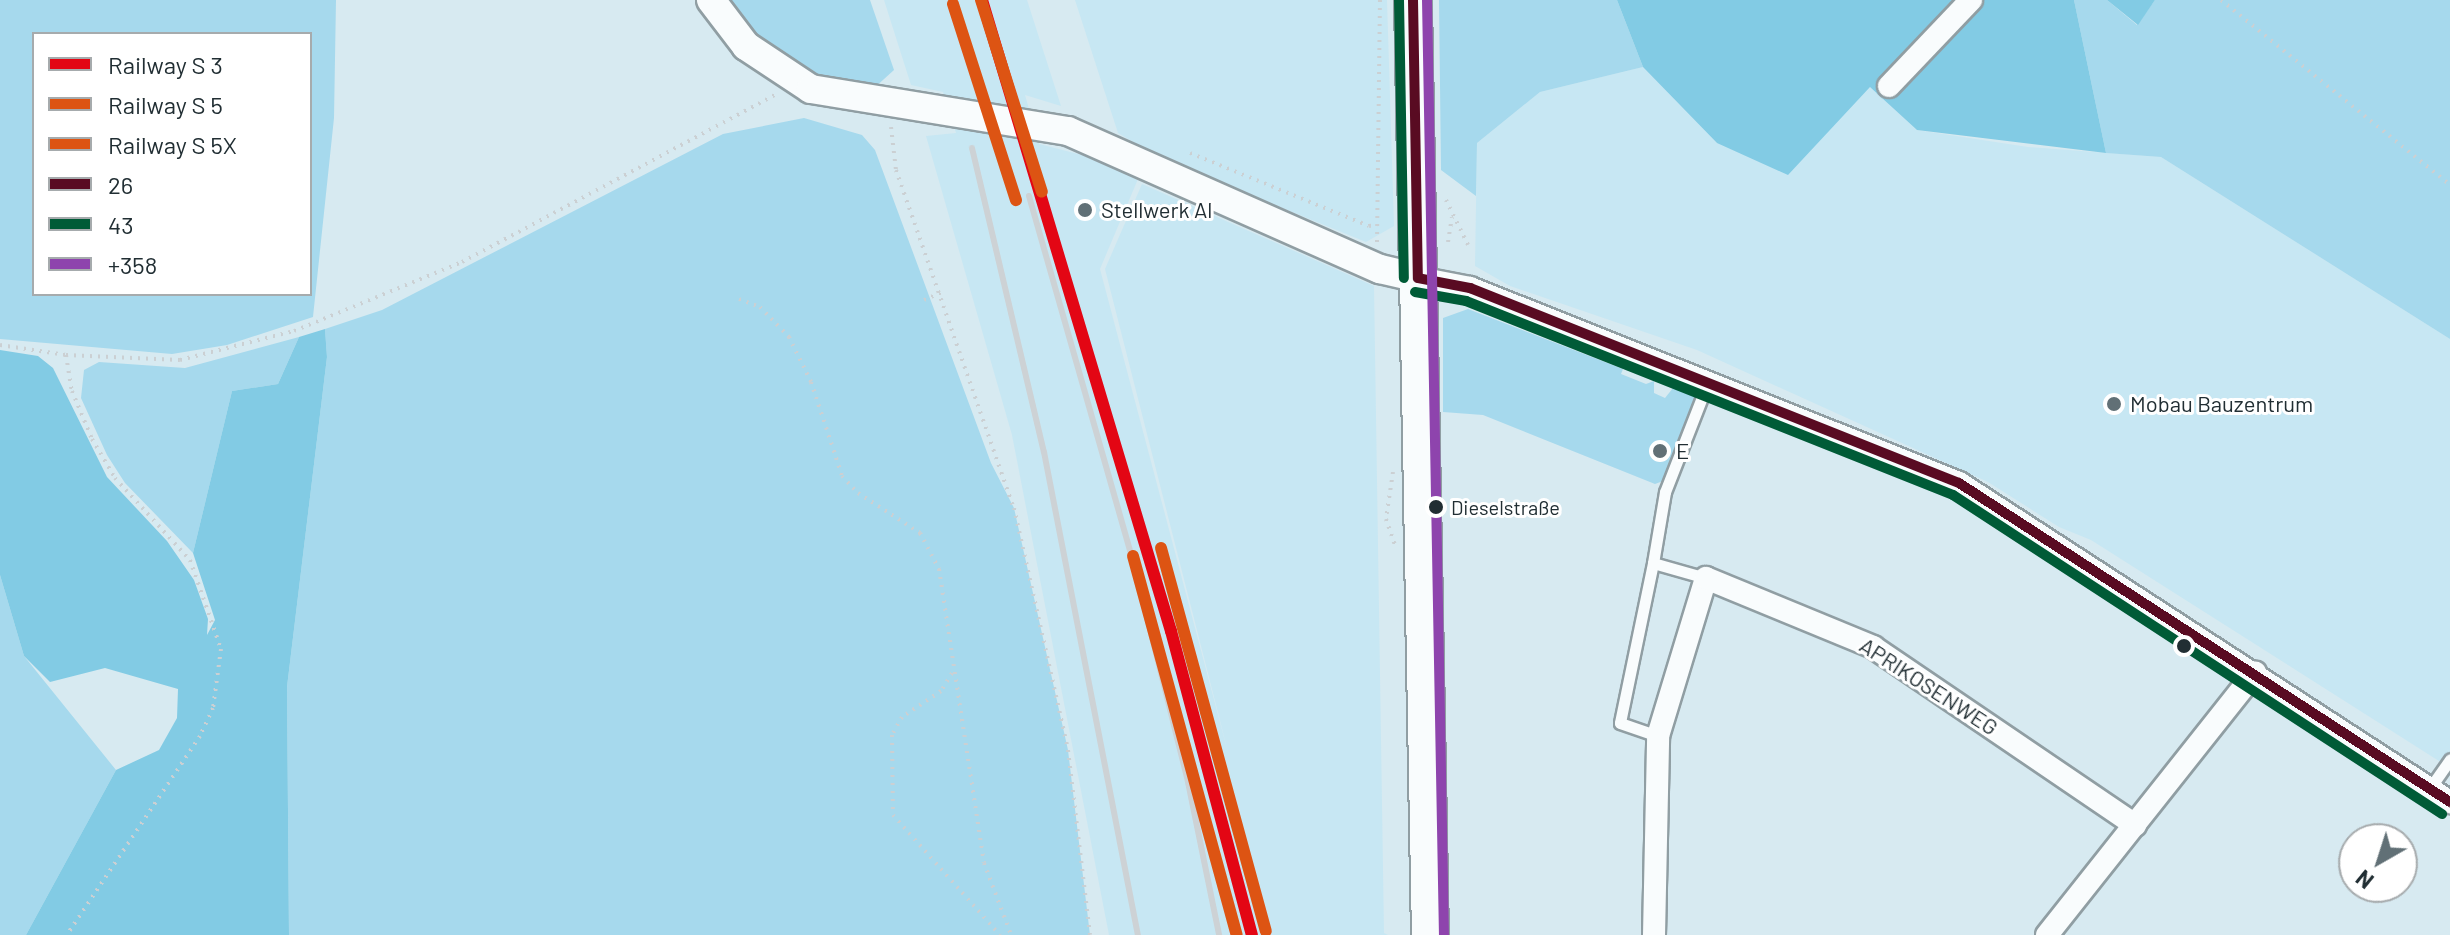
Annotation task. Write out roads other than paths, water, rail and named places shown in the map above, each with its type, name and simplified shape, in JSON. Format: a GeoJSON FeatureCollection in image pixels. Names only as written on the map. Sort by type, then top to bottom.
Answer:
{"type":"FeatureCollection","features":[{"type":"Feature","properties":{"kind":"main road"},"geometry":{"type":"LineString","coordinates":[[1413,0],[1430,935]]}},
{"type":"Feature","properties":{"kind":"street"},"geometry":{"type":"LineString","coordinates":[[711,0],[746,46],[790,80],[890,105],[1068,131],[1380,269],[1470,288],[1959,483],[2450,802]]}},
{"type":"Feature","properties":{"kind":"street"},"geometry":{"type":"LineString","coordinates":[[1889,86],[1971,0]]}},
{"type":"Feature","properties":{"kind":"street"},"geometry":{"type":"LineString","coordinates":[[1654,935],[1658,736],[1706,578]]}},
{"type":"Feature","properties":{"kind":"street","name":"APRIKOSENWEG"},"geometry":{"type":"LineString","coordinates":[[1706,578],[1873,647],[2135,825]]}},
{"type":"Feature","properties":{"kind":"street"},"geometry":{"type":"LineString","coordinates":[[2047,935],[2255,673]]}},
{"type":"Feature","properties":{"kind":"lane"},"geometry":{"type":"LineString","coordinates":[[1658,736],[1620,723],[1665,492],[1707,384]]}},
{"type":"Feature","properties":{"kind":"lane","name":"APRIKOSENWEG"},"geometry":{"type":"LineString","coordinates":[[1653,563],[1706,578]]}},
{"type":"Feature","properties":{"kind":"lane"},"geometry":{"type":"LineString","coordinates":[[2430,788],[2450,759]]}},
{"type":"Feature","properties":{"kind":"railway"},"geometry":{"type":"LineString","coordinates":[[972,148],[1044,452],[1138,935]]}},
{"type":"Feature","properties":{"kind":"railway"},"geometry":{"type":"LineString","coordinates":[[1029,196],[1135,569],[1188,782],[1219,935]]}},
{"type":"Feature","properties":{"kind":"place","name":"Stellwerk Al"},"geometry":{"type":"Point","coordinates":[1085,210]}},
{"type":"Feature","properties":{"kind":"place","name":"Mobau Bauzentrum"},"geometry":{"type":"Point","coordinates":[2114,404]}},
{"type":"Feature","properties":{"kind":"place","name":"E"},"geometry":{"type":"Point","coordinates":[1660,451]}},
{"type":"Feature","properties":{"kind":"place","name":"Dieselstraße"},"geometry":{"type":"Point","coordinates":[1436,507]}}]}
